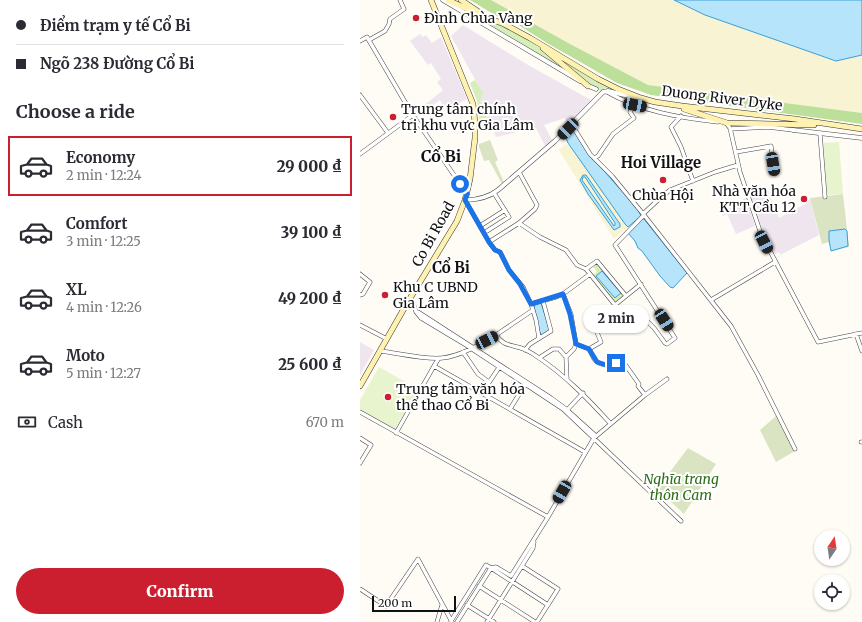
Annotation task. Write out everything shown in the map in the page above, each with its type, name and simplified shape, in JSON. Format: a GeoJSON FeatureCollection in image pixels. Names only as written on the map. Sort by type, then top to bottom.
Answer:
{"type":"FeatureCollection","features":[{"type":"Feature","properties":{"kind":"main road"},"geometry":{"type":"LineString","coordinates":[[432,0],[471,97],[474,110],[476,123],[475,144],[465,200]]}},
{"type":"Feature","properties":{"kind":"main road"},"geometry":{"type":"LineString","coordinates":[[448,0],[488,18]]}},
{"type":"Feature","properties":{"kind":"main road","name":"Duong River Dyke"},"geometry":{"type":"LineString","coordinates":[[461,0],[488,18],[504,24],[530,38],[598,79],[641,98],[670,104],[795,119],[862,129]]}},
{"type":"Feature","properties":{"kind":"main road"},"geometry":{"type":"LineString","coordinates":[[530,38],[588,86]]}},
{"type":"Feature","properties":{"kind":"main road"},"geometry":{"type":"LineString","coordinates":[[670,104],[727,123],[830,125]]}},
{"type":"Feature","properties":{"kind":"main road","name":"Co Bi Road"},"geometry":{"type":"LineString","coordinates":[[360,386],[411,296],[456,224],[465,200]]}},
{"type":"Feature","properties":{"kind":"street"},"geometry":{"type":"LineString","coordinates":[[369,40],[385,31],[390,19],[404,9],[400,0]]}},
{"type":"Feature","properties":{"kind":"street"},"geometry":{"type":"LineString","coordinates":[[443,0],[588,86],[635,105],[661,112],[727,123],[730,129],[738,165],[760,230],[775,263],[818,342],[862,333]]}},
{"type":"Feature","properties":{"kind":"street"},"geometry":{"type":"LineString","coordinates":[[360,41],[367,37],[413,115],[467,194]]}},
{"type":"Feature","properties":{"kind":"street"},"geometry":{"type":"LineString","coordinates":[[604,92],[641,98]]}},
{"type":"Feature","properties":{"kind":"street","name":"Co Bi Road"},"geometry":{"type":"LineString","coordinates":[[465,200],[478,199],[494,193],[572,125],[604,92]]}},
{"type":"Feature","properties":{"kind":"street"},"geometry":{"type":"LineString","coordinates":[[360,95],[388,133]]}},
{"type":"Feature","properties":{"kind":"street"},"geometry":{"type":"LineString","coordinates":[[594,158],[598,156],[613,134],[634,118],[630,112],[635,105]]}},
{"type":"Feature","properties":{"kind":"street"},"geometry":{"type":"LineString","coordinates":[[360,154],[413,115]]}},
{"type":"Feature","properties":{"kind":"street"},"geometry":{"type":"LineString","coordinates":[[681,116],[672,128],[681,147],[693,182]]}},
{"type":"Feature","properties":{"kind":"street"},"geometry":{"type":"LineString","coordinates":[[572,125],[588,151],[612,176],[731,326],[795,449]]}},
{"type":"Feature","properties":{"kind":"street"},"geometry":{"type":"LineString","coordinates":[[730,129],[768,127],[862,138]]}},
{"type":"Feature","properties":{"kind":"street"},"geometry":{"type":"LineString","coordinates":[[820,134],[825,196]]}},
{"type":"Feature","properties":{"kind":"street"},"geometry":{"type":"LineString","coordinates":[[736,152],[771,146],[775,174]]}},
{"type":"Feature","properties":{"kind":"street"},"geometry":{"type":"LineString","coordinates":[[638,312],[654,328],[666,344],[675,338],[615,244],[658,200],[670,190],[715,172],[738,165]]}},
{"type":"Feature","properties":{"kind":"street"},"geometry":{"type":"LineString","coordinates":[[489,242],[519,223],[536,208],[537,205],[519,172]]}},
{"type":"Feature","properties":{"kind":"street"},"geometry":{"type":"LineString","coordinates":[[487,231],[509,217],[494,193]]}},
{"type":"Feature","properties":{"kind":"street"},"geometry":{"type":"LineString","coordinates":[[465,200],[489,242],[495,250],[500,252],[509,270],[520,284],[531,304],[536,320],[539,338]]}},
{"type":"Feature","properties":{"kind":"street"},"geometry":{"type":"LineString","coordinates":[[480,226],[505,210]]}},
{"type":"Feature","properties":{"kind":"street"},"geometry":{"type":"LineString","coordinates":[[519,223],[546,241],[563,248],[577,265],[586,269],[615,305],[618,312],[596,330],[601,342],[589,349]]}},
{"type":"Feature","properties":{"kind":"street"},"geometry":{"type":"LineString","coordinates":[[586,269],[597,261],[626,296]]}},
{"type":"Feature","properties":{"kind":"street"},"geometry":{"type":"LineString","coordinates":[[711,300],[775,263]]}},
{"type":"Feature","properties":{"kind":"street"},"geometry":{"type":"LineString","coordinates":[[360,274],[370,282],[363,294],[360,295]]}},
{"type":"Feature","properties":{"kind":"street"},"geometry":{"type":"LineString","coordinates":[[531,304],[563,294],[590,274]]}},
{"type":"Feature","properties":{"kind":"street"},"geometry":{"type":"LineString","coordinates":[[615,305],[641,284]]}},
{"type":"Feature","properties":{"kind":"street"},"geometry":{"type":"LineString","coordinates":[[563,294],[570,314],[576,344],[574,349],[566,357]]}},
{"type":"Feature","properties":{"kind":"street"},"geometry":{"type":"LineString","coordinates":[[411,296],[417,314],[422,319],[472,348],[567,411],[681,521]]}},
{"type":"Feature","properties":{"kind":"street"},"geometry":{"type":"LineString","coordinates":[[525,350],[539,338],[552,331],[543,301]]}},
{"type":"Feature","properties":{"kind":"street"},"geometry":{"type":"LineString","coordinates":[[380,351],[439,358],[449,357],[472,348],[496,335],[533,310]]}},
{"type":"Feature","properties":{"kind":"street"},"geometry":{"type":"LineString","coordinates":[[360,325],[386,339]]}},
{"type":"Feature","properties":{"kind":"street"},"geometry":{"type":"LineString","coordinates":[[856,334],[862,351]]}},
{"type":"Feature","properties":{"kind":"street"},"geometry":{"type":"LineString","coordinates":[[496,335],[507,345],[525,350],[539,358],[567,379],[610,423]]}},
{"type":"Feature","properties":{"kind":"street"},"geometry":{"type":"LineString","coordinates":[[576,344],[589,349],[595,360],[604,365],[610,365],[622,360],[645,395]]}},
{"type":"Feature","properties":{"kind":"street"},"geometry":{"type":"LineString","coordinates":[[539,358],[553,349],[559,349],[566,357],[567,379]]}},
{"type":"Feature","properties":{"kind":"street"},"geometry":{"type":"LineString","coordinates":[[463,352],[478,374],[489,382]]}},
{"type":"Feature","properties":{"kind":"street"},"geometry":{"type":"LineString","coordinates":[[396,433],[439,358]]}},
{"type":"Feature","properties":{"kind":"street"},"geometry":{"type":"LineString","coordinates":[[434,366],[585,452]]}},
{"type":"Feature","properties":{"kind":"street"},"geometry":{"type":"LineString","coordinates":[[482,393],[500,366]]}},
{"type":"Feature","properties":{"kind":"street"},"geometry":{"type":"LineString","coordinates":[[491,568],[496,567],[512,576],[595,437],[610,423],[667,379]]}},
{"type":"Feature","properties":{"kind":"street"},"geometry":{"type":"LineString","coordinates":[[510,409],[526,383]]}},
{"type":"Feature","properties":{"kind":"street"},"geometry":{"type":"LineString","coordinates":[[567,411],[583,394]]}},
{"type":"Feature","properties":{"kind":"street"},"geometry":{"type":"LineString","coordinates":[[360,412],[548,518]]}},
{"type":"Feature","properties":{"kind":"street"},"geometry":{"type":"LineString","coordinates":[[360,438],[371,445],[360,463]]}},
{"type":"Feature","properties":{"kind":"street"},"geometry":{"type":"LineString","coordinates":[[488,620],[533,548],[536,537]]}},
{"type":"Feature","properties":{"kind":"street"},"geometry":{"type":"LineString","coordinates":[[383,611],[418,560],[451,622]]}},
{"type":"Feature","properties":{"kind":"street"},"geometry":{"type":"LineString","coordinates":[[451,622],[486,565],[548,605]]}},
{"type":"Feature","properties":{"kind":"street"},"geometry":{"type":"LineString","coordinates":[[474,584],[536,622],[558,589],[522,566]]}},
{"type":"Feature","properties":{"kind":"street"},"geometry":{"type":"LineString","coordinates":[[457,622],[491,568]]}},
{"type":"Feature","properties":{"kind":"street"},"geometry":{"type":"LineString","coordinates":[[360,589],[386,606]]}},
{"type":"Feature","properties":{"kind":"street"},"geometry":{"type":"LineString","coordinates":[[437,622],[442,605]]}},
{"type":"Feature","properties":{"kind":"street"},"geometry":{"type":"LineString","coordinates":[[467,605],[488,620],[494,622]]}},
{"type":"Feature","properties":{"kind":"shaded area"},"geometry":{"type":"Polygon","coordinates":[[[491,0],[674,0],[705,15],[836,61],[862,55],[862,113],[648,85],[491,0]]]}},
{"type":"Feature","properties":{"kind":"shaded area"},"geometry":{"type":"Polygon","coordinates":[[[463,25],[528,65],[591,100],[568,125],[565,118],[544,125],[552,140],[545,146],[536,128],[496,137],[480,100],[482,92],[451,36],[463,25]]]}},
{"type":"Feature","properties":{"kind":"shaded area"},"geometry":{"type":"Polygon","coordinates":[[[420,34],[423,37],[426,35],[432,43],[441,37],[467,99],[446,110],[440,100],[419,116],[416,112],[443,90],[437,82],[441,79],[431,63],[428,65],[410,41],[420,34]]]}},
{"type":"Feature","properties":{"kind":"shaded area"},"geometry":{"type":"Polygon","coordinates":[[[566,144],[569,145],[578,156],[628,227],[614,239],[559,150],[566,144]]]}},
{"type":"Feature","properties":{"kind":"shaded area"},"geometry":{"type":"Polygon","coordinates":[[[766,186],[779,218],[805,204],[810,198],[819,235],[780,255],[779,252],[773,255],[750,198],[754,197],[752,191],[766,186]]]}},
{"type":"Feature","properties":{"kind":"shaded area"},"geometry":{"type":"Polygon","coordinates":[[[746,198],[755,226],[736,234],[727,214],[723,216],[720,209],[746,198]]]}},
{"type":"Feature","properties":{"kind":"shaded area"},"geometry":{"type":"Polygon","coordinates":[[[360,342],[374,350],[360,375],[360,342]]]}},
{"type":"Feature","properties":{"kind":"green space"},"geometry":{"type":"Polygon","coordinates":[[[447,0],[526,38],[576,78],[447,0]]]}},
{"type":"Feature","properties":{"kind":"green space"},"geometry":{"type":"Polygon","coordinates":[[[470,0],[491,0],[648,85],[862,113],[862,124],[651,95],[617,83],[547,43],[509,19],[500,18],[470,0]]]}},
{"type":"Feature","properties":{"kind":"green space"},"geometry":{"type":"Polygon","coordinates":[[[556,56],[630,95],[605,88],[601,91],[591,86],[556,56]]]}},
{"type":"Feature","properties":{"kind":"green space"},"geometry":{"type":"Polygon","coordinates":[[[475,80],[483,93],[480,100],[489,123],[480,125],[477,101],[470,83],[475,80]]]}},
{"type":"Feature","properties":{"kind":"green space"},"geometry":{"type":"Polygon","coordinates":[[[490,140],[498,160],[495,162],[504,182],[502,184],[489,160],[484,161],[479,147],[479,144],[490,140]]]}},
{"type":"Feature","properties":{"kind":"green space"},"geometry":{"type":"Polygon","coordinates":[[[839,142],[843,194],[826,195],[821,143],[839,142]]]}},
{"type":"Feature","properties":{"kind":"green space"},"geometry":{"type":"Polygon","coordinates":[[[843,194],[849,247],[831,251],[829,242],[822,244],[810,198],[843,194]]]}},
{"type":"Feature","properties":{"kind":"green space"},"geometry":{"type":"Polygon","coordinates":[[[597,261],[626,296],[615,305],[591,276],[597,272],[592,265],[597,261]]]}},
{"type":"Feature","properties":{"kind":"green space","name":"Trung tâm văn hóa thể thao Cổ Bi"},"geometry":{"type":"Polygon","coordinates":[[[379,367],[418,389],[395,429],[360,409],[360,400],[379,367]]]}},
{"type":"Feature","properties":{"kind":"green space"},"geometry":{"type":"Polygon","coordinates":[[[776,416],[795,451],[776,462],[760,430],[776,416]]]}},
{"type":"Feature","properties":{"kind":"green space","name":"Nghĩa trang thôn Cam"},"geometry":{"type":"Polygon","coordinates":[[[688,448],[716,464],[684,514],[657,489],[688,448]]]}},
{"type":"Feature","properties":{"kind":"water"},"geometry":{"type":"Polygon","coordinates":[[[674,0],[862,0],[862,55],[836,61],[705,15],[674,0]]]}},
{"type":"Feature","properties":{"kind":"water"},"geometry":{"type":"Polygon","coordinates":[[[574,131],[590,157],[637,208],[641,216],[628,227],[568,143],[566,138],[574,131]]]}},
{"type":"Feature","properties":{"kind":"water"},"geometry":{"type":"Polygon","coordinates":[[[583,175],[586,175],[620,224],[620,227],[614,230],[588,194],[580,180],[583,175]],[[583,177],[582,180],[614,226],[615,223],[585,177],[583,177]]]}},
{"type":"Feature","properties":{"kind":"water"},"geometry":{"type":"Polygon","coordinates":[[[642,219],[644,219],[687,273],[673,288],[670,287],[660,276],[628,233],[642,219]]]}},
{"type":"Feature","properties":{"kind":"water"},"geometry":{"type":"Polygon","coordinates":[[[845,229],[847,231],[848,246],[831,251],[829,231],[845,229]]]}},
{"type":"Feature","properties":{"kind":"water"},"geometry":{"type":"Polygon","coordinates":[[[602,271],[621,293],[615,298],[596,276],[602,271]]]}},
{"type":"Feature","properties":{"kind":"water"},"geometry":{"type":"Polygon","coordinates":[[[541,303],[550,331],[542,335],[540,333],[534,307],[535,304],[541,303]]]}},
{"type":"Feature","properties":{"kind":"place","name":"Đình Chùa Vàng"},"geometry":{"type":"Point","coordinates":[416,18]}},
{"type":"Feature","properties":{"kind":"place","name":"Trung tâm chính trị khu vực Gia Lâm"},"geometry":{"type":"Point","coordinates":[393,117]}},
{"type":"Feature","properties":{"kind":"place","name":"Chùa Hội"},"geometry":{"type":"Point","coordinates":[663,180]}},
{"type":"Feature","properties":{"kind":"place","name":"Nhà văn hóa KTT Cầu 12"},"geometry":{"type":"Point","coordinates":[804,199]}},
{"type":"Feature","properties":{"kind":"place","name":"Khu C UBND Gia Lâm"},"geometry":{"type":"Point","coordinates":[385,295]}},
{"type":"Feature","properties":{"kind":"place","name":"Trung tâm văn hóa thể thao Cổ Bi"},"geometry":{"type":"Point","coordinates":[388,397]}},
{"type":"Feature","properties":{"kind":"district","name":"Cổ Bi"},"geometry":{"type":"Point","coordinates":[441,156]}},
{"type":"Feature","properties":{"kind":"district","name":"Hoi Village"},"geometry":{"type":"Point","coordinates":[661,162]}},
{"type":"Feature","properties":{"kind":"district","name":"Cổ Bi"},"geometry":{"type":"Point","coordinates":[451,267]}},
{"type":"Feature","properties":{"kind":"route"},"geometry":{"type":"LineString","coordinates":[[460,184],[467,194],[465,200],[489,242],[496,251],[500,252],[509,270],[523,287],[528,301],[531,304],[563,294],[570,314],[576,344],[589,349],[597,362],[606,365],[616,363]]}}]}
